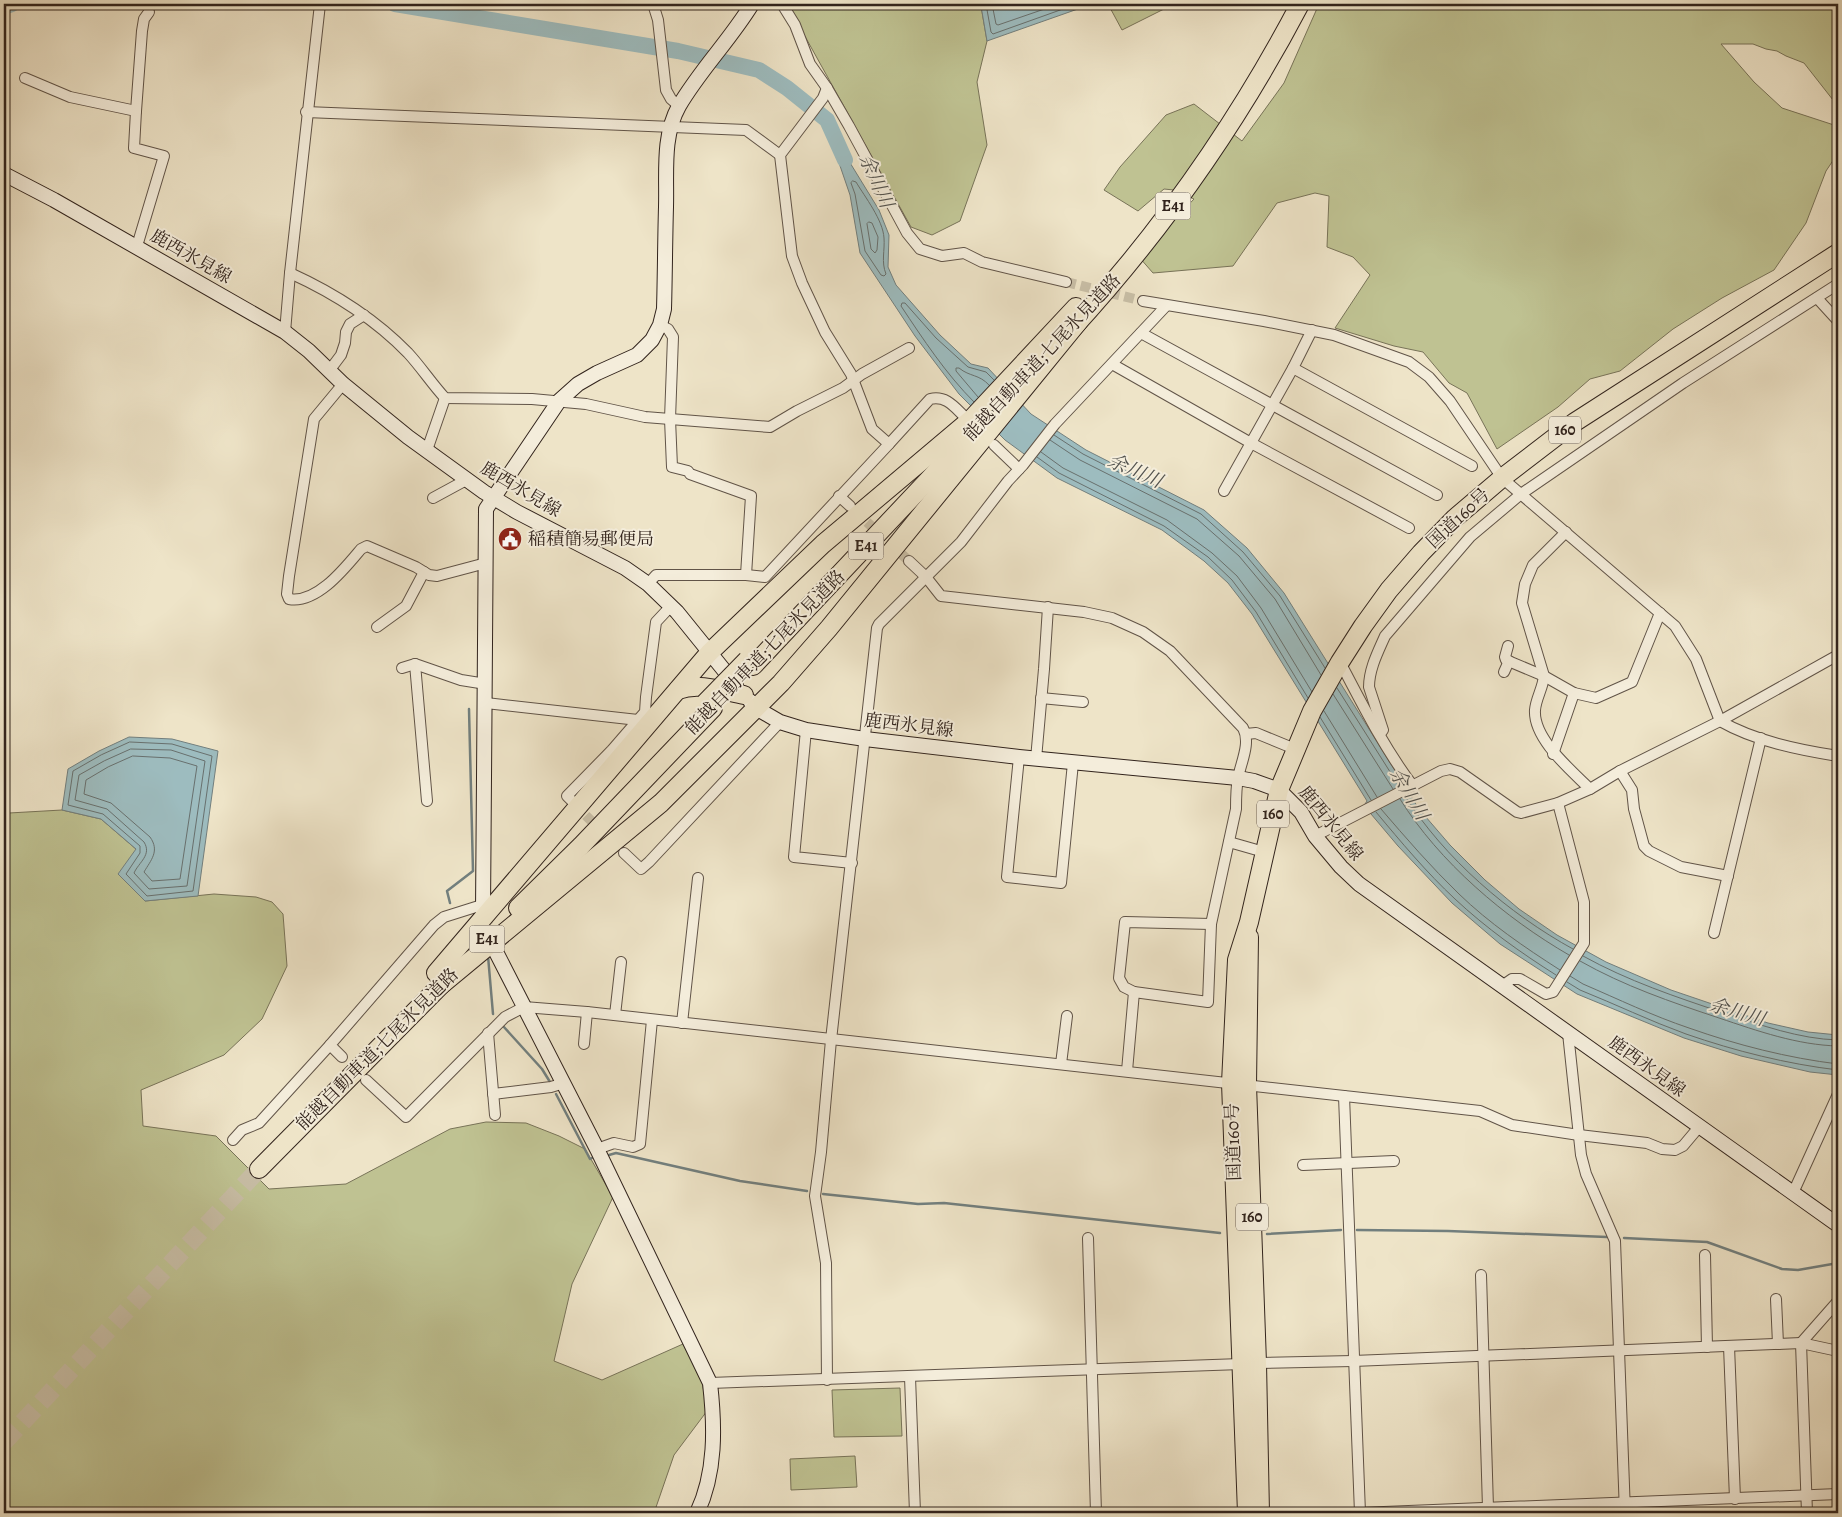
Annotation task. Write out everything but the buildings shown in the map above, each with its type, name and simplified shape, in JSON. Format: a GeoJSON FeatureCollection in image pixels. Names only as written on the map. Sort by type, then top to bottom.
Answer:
{"type":"FeatureCollection","features":[{"type":"Feature","properties":{"kind":"highway","name":"能越自動車道;七尾氷見道路"},"geometry":{"type":"LineString","coordinates":[[256,1167],[438,979],[580,846],[750,663],[979,429],[1185,175],[1232,105],[1290,4]]}},
{"type":"Feature","properties":{"kind":"highway","name":"能越自動車道;七尾氷見道路"},"geometry":{"type":"LineString","coordinates":[[1015,386],[1079,321],[1161,223],[1206,162],[1253,87],[1300,4]]}},
{"type":"Feature","properties":{"kind":"highway","name":"国道160号"},"geometry":{"type":"LineString","coordinates":[[1260,1513],[1249,1364],[1239,1084],[1250,963],[1249,922],[1279,790],[1312,711],[1340,662],[1389,590],[1455,518],[1502,478],[1575,422],[1838,253]]}},
{"type":"Feature","properties":{"kind":"highway"},"geometry":{"type":"LineString","coordinates":[[438,979],[708,653],[823,544],[979,429]]}},
{"type":"Feature","properties":{"kind":"highway"},"geometry":{"type":"LineString","coordinates":[[438,979],[662,803],[733,733],[750,702],[781,683],[829,628],[979,429]]}},
{"type":"Feature","properties":{"kind":"highway"},"geometry":{"type":"LineString","coordinates":[[678,690],[688,686],[698,687],[750,702]]}},
{"type":"Feature","properties":{"kind":"highway","name":"国道160号"},"geometry":{"type":"LineString","coordinates":[[1247,1513],[1249,1364]]}},
{"type":"Feature","properties":{"kind":"main road"},"geometry":{"type":"LineString","coordinates":[[483,908],[486,509],[559,402],[578,384],[637,354],[652,340],[660,326],[664,309],[667,154],[670,126],[679,106],[697,79],[732,34],[752,4]]}},
{"type":"Feature","properties":{"kind":"main road","name":"鹿西氷見線"},"geometry":{"type":"LineString","coordinates":[[4,174],[136,246],[285,332],[309,351],[343,384],[428,450],[495,498],[625,568],[648,584],[671,606],[750,702],[780,722],[806,730],[865,739],[1073,763],[1238,778],[1279,790],[1301,812],[1315,836],[1340,867],[1359,884],[1838,1225]]}},
{"type":"Feature","properties":{"kind":"main road"},"geometry":{"type":"LineString","coordinates":[[494,948],[564,1083],[710,1383],[713,1410],[713,1449],[705,1495],[697,1513]]}},
{"type":"Feature","properties":{"kind":"street"},"geometry":{"type":"LineString","coordinates":[[652,4],[658,20],[666,90],[671,99],[679,106]]}},
{"type":"Feature","properties":{"kind":"street"},"geometry":{"type":"LineString","coordinates":[[782,4],[794,25],[810,64],[825,93],[907,233],[920,249],[942,256],[964,254],[982,262],[1066,282]]}},
{"type":"Feature","properties":{"kind":"street"},"geometry":{"type":"LineString","coordinates":[[285,332],[306,112],[319,9]]}},
{"type":"Feature","properties":{"kind":"street"},"geometry":{"type":"LineString","coordinates":[[136,246],[164,156],[134,148],[142,31],[144,19],[149,12]]}},
{"type":"Feature","properties":{"kind":"street"},"geometry":{"type":"LineString","coordinates":[[25,78],[70,97],[136,111]]}},
{"type":"Feature","properties":{"kind":"street"},"geometry":{"type":"LineString","coordinates":[[825,93],[780,155],[792,256],[825,332],[854,380],[872,429],[889,444]]}},
{"type":"Feature","properties":{"kind":"street"},"geometry":{"type":"LineString","coordinates":[[306,112],[746,130],[780,155]]}},
{"type":"Feature","properties":{"kind":"street"},"geometry":{"type":"LineString","coordinates":[[290,273],[320,286],[384,330],[410,355],[445,398],[532,399],[586,404],[645,417],[770,427],[796,411],[843,388],[862,374],[909,348]]}},
{"type":"Feature","properties":{"kind":"street"},"geometry":{"type":"LineString","coordinates":[[1380,734],[1383,730],[1369,687],[1376,655],[1385,636],[1470,538],[1522,494],[1683,383],[1838,284]]}},
{"type":"Feature","properties":{"kind":"street"},"geometry":{"type":"LineString","coordinates":[[1817,298],[1838,321]]}},
{"type":"Feature","properties":{"kind":"street"},"geometry":{"type":"LineString","coordinates":[[1143,301],[1264,320],[1312,330],[1343,338],[1409,362],[1429,377],[1450,401],[1502,478],[1675,626],[1696,659],[1720,721],[1730,727],[1761,738],[1838,756]]}},
{"type":"Feature","properties":{"kind":"street"},"geometry":{"type":"LineString","coordinates":[[828,1380],[826,1263],[814,1196],[822,1152],[831,1040],[877,628],[961,542],[1055,424],[1166,306]]}},
{"type":"Feature","properties":{"kind":"street"},"geometry":{"type":"LineString","coordinates":[[330,371],[341,355],[346,332],[350,324],[364,315]]}},
{"type":"Feature","properties":{"kind":"street"},"geometry":{"type":"LineString","coordinates":[[660,326],[668,329],[673,337],[670,419],[672,467],[688,471],[690,474],[751,496],[746,575]]}},
{"type":"Feature","properties":{"kind":"street"},"geometry":{"type":"LineString","coordinates":[[1224,491],[1293,368],[1312,330]]}},
{"type":"Feature","properties":{"kind":"street"},"geometry":{"type":"LineString","coordinates":[[1141,333],[1437,495]]}},
{"type":"Feature","properties":{"kind":"street"},"geometry":{"type":"LineString","coordinates":[[1112,364],[1251,443],[1409,528]]}},
{"type":"Feature","properties":{"kind":"street"},"geometry":{"type":"LineString","coordinates":[[1293,368],[1472,466]]}},
{"type":"Feature","properties":{"kind":"street"},"geometry":{"type":"LineString","coordinates":[[343,384],[314,419],[287,594],[289,598],[296,600],[324,587],[361,549],[367,546],[436,576],[486,563]]}},
{"type":"Feature","properties":{"kind":"street"},"geometry":{"type":"LineString","coordinates":[[428,450],[445,398]]}},
{"type":"Feature","properties":{"kind":"street"},"geometry":{"type":"LineString","coordinates":[[648,584],[656,575],[746,575],[765,577],[930,399],[946,400],[1021,467]]}},
{"type":"Feature","properties":{"kind":"street"},"geometry":{"type":"LineString","coordinates":[[433,498],[468,479]]}},
{"type":"Feature","properties":{"kind":"street"},"geometry":{"type":"LineString","coordinates":[[839,496],[850,506]]}},
{"type":"Feature","properties":{"kind":"street"},"geometry":{"type":"LineString","coordinates":[[1566,532],[1533,565],[1525,584],[1522,603],[1544,676],[1543,686],[1534,712],[1540,732],[1554,754],[1590,789]]}},
{"type":"Feature","properties":{"kind":"street"},"geometry":{"type":"LineString","coordinates":[[909,561],[926,577],[941,596],[1084,612],[1112,618],[1143,632],[1170,651],[1243,728],[1247,744],[1238,778],[1236,809],[1211,924],[1208,1002],[1134,992],[1124,987],[1119,978],[1125,922],[1211,924]]}},
{"type":"Feature","properties":{"kind":"street"},"geometry":{"type":"LineString","coordinates":[[377,627],[406,606],[424,572]]}},
{"type":"Feature","properties":{"kind":"street"},"geometry":{"type":"LineString","coordinates":[[573,802],[567,796],[646,712],[646,696],[656,622],[671,606]]}},
{"type":"Feature","properties":{"kind":"street"},"geometry":{"type":"LineString","coordinates":[[1036,759],[1048,607]]}},
{"type":"Feature","properties":{"kind":"street"},"geometry":{"type":"LineString","coordinates":[[1508,646],[1505,657],[1509,661],[1544,676],[1574,693],[1596,698],[1632,682],[1660,613]]}},
{"type":"Feature","properties":{"kind":"street"},"geometry":{"type":"LineString","coordinates":[[1315,836],[1441,771],[1450,769],[1460,772],[1517,812],[1558,802],[1590,789],[1620,771],[1720,721],[1838,655]]}},
{"type":"Feature","properties":{"kind":"street"},"geometry":{"type":"LineString","coordinates":[[1504,672],[1509,661]]}},
{"type":"Feature","properties":{"kind":"street"},"geometry":{"type":"LineString","coordinates":[[1340,662],[1380,734],[1413,786]]}},
{"type":"Feature","properties":{"kind":"street"},"geometry":{"type":"LineString","coordinates":[[402,668],[415,664],[461,680],[486,684]]}},
{"type":"Feature","properties":{"kind":"street"},"geometry":{"type":"LineString","coordinates":[[415,664],[427,801]]}},
{"type":"Feature","properties":{"kind":"street"},"geometry":{"type":"LineString","coordinates":[[1554,754],[1574,693]]}},
{"type":"Feature","properties":{"kind":"street"},"geometry":{"type":"LineString","coordinates":[[1041,698],[1083,702]]}},
{"type":"Feature","properties":{"kind":"street"},"geometry":{"type":"LineString","coordinates":[[486,703],[638,720]]}},
{"type":"Feature","properties":{"kind":"street"},"geometry":{"type":"LineString","coordinates":[[624,853],[641,869],[780,722]]}},
{"type":"Feature","properties":{"kind":"street"},"geometry":{"type":"LineString","coordinates":[[806,730],[794,857],[852,863]]}},
{"type":"Feature","properties":{"kind":"street"},"geometry":{"type":"LineString","coordinates":[[1246,734],[1256,733],[1295,749]]}},
{"type":"Feature","properties":{"kind":"street"},"geometry":{"type":"LineString","coordinates":[[1714,933],[1761,738]]}},
{"type":"Feature","properties":{"kind":"street"},"geometry":{"type":"LineString","coordinates":[[1019,757],[1007,877],[1061,883],[1073,763]]}},
{"type":"Feature","properties":{"kind":"street"},"geometry":{"type":"LineString","coordinates":[[1620,771],[1632,790],[1634,808],[1644,846],[1649,851],[1681,867],[1728,876]]}},
{"type":"Feature","properties":{"kind":"street"},"geometry":{"type":"LineString","coordinates":[[1502,986],[1512,979],[1520,979],[1546,994],[1553,992],[1584,943],[1584,902],[1558,802]]}},
{"type":"Feature","properties":{"kind":"street"},"geometry":{"type":"LineString","coordinates":[[1229,842],[1264,852]]}},
{"type":"Feature","properties":{"kind":"street"},"geometry":{"type":"LineString","coordinates":[[682,1023],[698,878]]}},
{"type":"Feature","properties":{"kind":"street"},"geometry":{"type":"LineString","coordinates":[[232,1140],[242,1130],[259,1122],[330,1045],[434,925],[444,916],[483,908]]}},
{"type":"Feature","properties":{"kind":"street"},"geometry":{"type":"LineString","coordinates":[[615,1016],[621,962]]}},
{"type":"Feature","properties":{"kind":"street"},"geometry":{"type":"LineString","coordinates":[[1127,1071],[1134,992]]}},
{"type":"Feature","properties":{"kind":"street"},"geometry":{"type":"LineString","coordinates":[[366,1080],[406,1117],[505,1016],[524,1007],[587,1012],[1480,1111],[1512,1124],[1579,1135],[1647,1143],[1675,1150],[1683,1146],[1699,1127]]}},
{"type":"Feature","properties":{"kind":"street"},"geometry":{"type":"LineString","coordinates":[[584,1044],[587,1012]]}},
{"type":"Feature","properties":{"kind":"street"},"geometry":{"type":"LineString","coordinates":[[1061,1064],[1067,1016]]}},
{"type":"Feature","properties":{"kind":"street"},"geometry":{"type":"LineString","coordinates":[[597,1150],[614,1143],[633,1147],[640,1144],[652,1020]]}},
{"type":"Feature","properties":{"kind":"street"},"geometry":{"type":"LineString","coordinates":[[488,1033],[495,1115]]}},
{"type":"Feature","properties":{"kind":"street"},"geometry":{"type":"LineString","coordinates":[[1568,1033],[1580,1155],[1586,1174],[1615,1241],[1625,1513]]}},
{"type":"Feature","properties":{"kind":"street"},"geometry":{"type":"LineString","coordinates":[[330,1045],[342,1057]]}},
{"type":"Feature","properties":{"kind":"street"},"geometry":{"type":"LineString","coordinates":[[493,1094],[551,1087],[564,1083]]}},
{"type":"Feature","properties":{"kind":"street"},"geometry":{"type":"LineString","coordinates":[[1793,1193],[1838,1094]]}},
{"type":"Feature","properties":{"kind":"street"},"geometry":{"type":"LineString","coordinates":[[1344,1096],[1359,1513],[1472,1511],[1488,1508],[1515,1510],[1556,1509],[1624,1502],[1838,1494]]}},
{"type":"Feature","properties":{"kind":"street"},"geometry":{"type":"LineString","coordinates":[[1304,1165],[1394,1162]]}},
{"type":"Feature","properties":{"kind":"street"},"geometry":{"type":"LineString","coordinates":[[1088,1238],[1096,1513]]}},
{"type":"Feature","properties":{"kind":"street"},"geometry":{"type":"LineString","coordinates":[[1705,1255],[1707,1347]]}},
{"type":"Feature","properties":{"kind":"street"},"geometry":{"type":"LineString","coordinates":[[1481,1275],[1488,1508]]}},
{"type":"Feature","properties":{"kind":"street"},"geometry":{"type":"LineString","coordinates":[[1776,1299],[1778,1344]]}},
{"type":"Feature","properties":{"kind":"street"},"geometry":{"type":"LineString","coordinates":[[1807,1513],[1801,1343],[1838,1301]]}},
{"type":"Feature","properties":{"kind":"street"},"geometry":{"type":"LineString","coordinates":[[710,1383],[1354,1361],[1801,1343],[1838,1351]]}},
{"type":"Feature","properties":{"kind":"street"},"geometry":{"type":"LineString","coordinates":[[1728,1346],[1736,1499]]}},
{"type":"Feature","properties":{"kind":"street"},"geometry":{"type":"LineString","coordinates":[[910,1377],[915,1513]]}},
{"type":"Feature","properties":{"kind":"green space"},"geometry":{"type":"Polygon","coordinates":[[[787,4],[978,4],[981,6],[987,41],[977,82],[987,145],[960,221],[932,235],[911,227],[787,4]]]}},
{"type":"Feature","properties":{"kind":"green space"},"geometry":{"type":"Polygon","coordinates":[[[1108,4],[1174,4],[1122,30],[1108,4]]]}},
{"type":"Feature","properties":{"kind":"green space"},"geometry":{"type":"Polygon","coordinates":[[[1319,4],[1838,4],[1838,101],[1833,100],[1804,63],[1777,51],[1753,44],[1721,44],[1754,82],[1782,108],[1837,126],[1838,153],[1826,171],[1806,223],[1774,270],[1722,298],[1673,329],[1620,371],[1590,379],[1558,407],[1497,449],[1467,393],[1449,383],[1423,352],[1394,346],[1335,328],[1370,275],[1353,257],[1327,247],[1329,196],[1315,193],[1277,203],[1233,266],[1153,273],[1139,257],[1194,199],[1174,190],[1164,189],[1138,211],[1104,190],[1120,167],[1166,115],[1194,104],[1242,141],[1284,83],[1319,4]]]}},
{"type":"Feature","properties":{"kind":"green space"},"geometry":{"type":"Polygon","coordinates":[[[4,802],[9,813],[62,810],[101,819],[137,850],[145,901],[214,894],[256,897],[272,902],[283,914],[287,966],[262,1019],[224,1055],[141,1090],[143,1126],[216,1136],[269,1189],[346,1184],[450,1129],[486,1122],[526,1123],[585,1149],[613,1197],[572,1284],[554,1361],[602,1380],[683,1344],[702,1381],[707,1411],[674,1455],[654,1513],[4,1513],[4,802]]]}},
{"type":"Feature","properties":{"kind":"green space"},"geometry":{"type":"Polygon","coordinates":[[[900,1388],[902,1436],[834,1437],[832,1390],[900,1388]]]}},
{"type":"Feature","properties":{"kind":"green space"},"geometry":{"type":"Polygon","coordinates":[[[855,1456],[857,1487],[791,1490],[790,1459],[855,1456]]]}},
{"type":"Feature","properties":{"kind":"water"},"geometry":{"type":"Polygon","coordinates":[[[978,4],[1092,4],[987,41],[981,6],[978,4]]]}},
{"type":"Feature","properties":{"kind":"water"},"geometry":{"type":"Polygon","coordinates":[[[825,122],[879,210],[889,235],[888,267],[896,285],[940,335],[971,364],[988,368],[1031,414],[1086,450],[1204,510],[1247,548],[1284,593],[1419,809],[1450,845],[1485,880],[1519,909],[1557,935],[1606,962],[1671,990],[1768,1023],[1808,1032],[1838,1035],[1838,1075],[1810,1072],[1741,1056],[1684,1038],[1577,994],[1500,944],[1452,903],[1398,846],[1371,814],[1365,804],[1367,801],[1252,614],[1228,583],[1204,561],[1162,530],[1057,478],[1005,440],[959,394],[915,336],[860,253],[850,195],[825,122]]]}},
{"type":"Feature","properties":{"kind":"water"},"geometry":{"type":"Polygon","coordinates":[[[129,737],[172,739],[218,751],[198,896],[145,901],[118,874],[136,849],[101,819],[62,810],[68,769],[99,751],[129,737]]]}},
{"type":"Feature","properties":{"kind":"waterway","name":"余川川"},"geometry":{"type":"LineString","coordinates":[[4,7],[12,4]]}},
{"type":"Feature","properties":{"kind":"waterway","name":"余川川"},"geometry":{"type":"LineString","coordinates":[[395,4],[678,51],[759,70],[787,88],[827,120],[845,160]]}},
{"type":"Feature","properties":{"kind":"waterway"},"geometry":{"type":"LineString","coordinates":[[450,903],[447,891],[473,871],[469,709]]}},
{"type":"Feature","properties":{"kind":"waterway"},"geometry":{"type":"LineString","coordinates":[[488,956],[493,1014]]}},
{"type":"Feature","properties":{"kind":"waterway"},"geometry":{"type":"LineString","coordinates":[[503,1026],[542,1069],[550,1082]]}},
{"type":"Feature","properties":{"kind":"waterway"},"geometry":{"type":"LineString","coordinates":[[556,1094],[590,1159],[592,1158]]}},
{"type":"Feature","properties":{"kind":"waterway"},"geometry":{"type":"LineString","coordinates":[[609,1155],[616,1153],[740,1181],[807,1191]]}},
{"type":"Feature","properties":{"kind":"waterway"},"geometry":{"type":"LineString","coordinates":[[823,1194],[918,1204],[944,1203],[1220,1233]]}},
{"type":"Feature","properties":{"kind":"waterway"},"geometry":{"type":"LineString","coordinates":[[1267,1234],[1341,1230]]}},
{"type":"Feature","properties":{"kind":"waterway"},"geometry":{"type":"LineString","coordinates":[[1357,1230],[1448,1231],[1607,1237]]}},
{"type":"Feature","properties":{"kind":"waterway"},"geometry":{"type":"LineString","coordinates":[[1624,1238],[1707,1242],[1782,1269],[1798,1270],[1838,1263]]}},
{"type":"Feature","properties":{"kind":"tunnel"},"geometry":{"type":"LineString","coordinates":[[1066,282],[1143,301]]}},
{"type":"Feature","properties":{"kind":"tunnel"},"geometry":{"type":"LineString","coordinates":[[856,512],[909,561]]}},
{"type":"Feature","properties":{"kind":"tunnel"},"geometry":{"type":"LineString","coordinates":[[575,805],[617,846]]}},
{"type":"Feature","properties":{"kind":"tunnel"},"geometry":{"type":"LineString","coordinates":[[483,911],[487,931],[494,948]]}},
{"type":"Feature","properties":{"kind":"tunnel"},"geometry":{"type":"LineString","coordinates":[[4,1442],[259,1169]]}},
{"type":"Feature","properties":{"kind":"place","name":"稲積簡易郵便局"},"geometry":{"type":"Point","coordinates":[510,539]}}]}
